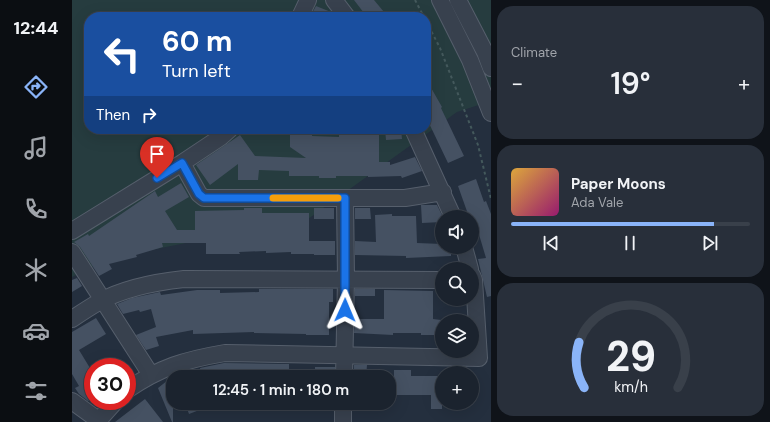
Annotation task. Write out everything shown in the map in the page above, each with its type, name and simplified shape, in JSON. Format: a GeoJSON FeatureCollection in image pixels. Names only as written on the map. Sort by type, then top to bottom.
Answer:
{"type":"FeatureCollection","features":[{"type":"Feature","properties":{"kind":"street"},"geometry":{"type":"LineString","coordinates":[[302,12],[308,0]]}},
{"type":"Feature","properties":{"kind":"street"},"geometry":{"type":"LineString","coordinates":[[334,0],[343,12]]}},
{"type":"Feature","properties":{"kind":"street"},"geometry":{"type":"LineString","coordinates":[[440,0],[470,60],[491,113]]}},
{"type":"Feature","properties":{"kind":"street"},"geometry":{"type":"LineString","coordinates":[[458,0],[485,52],[491,68]]}},
{"type":"Feature","properties":{"kind":"street"},"geometry":{"type":"LineString","coordinates":[[72,231],[182,163],[224,134]]}},
{"type":"Feature","properties":{"kind":"street"},"geometry":{"type":"LineString","coordinates":[[415,134],[450,210]]}},
{"type":"Feature","properties":{"kind":"street"},"geometry":{"type":"LineString","coordinates":[[182,163],[199,194],[204,198],[405,198],[443,192]]}},
{"type":"Feature","properties":{"kind":"street"},"geometry":{"type":"LineString","coordinates":[[344,370],[346,279],[345,198]]}},
{"type":"Feature","properties":{"kind":"street"},"geometry":{"type":"LineString","coordinates":[[72,252],[151,375]]}},
{"type":"Feature","properties":{"kind":"street"},"geometry":{"type":"LineString","coordinates":[[72,318],[103,300],[155,283],[184,278],[435,280]]}},
{"type":"Feature","properties":{"kind":"street"},"geometry":{"type":"LineString","coordinates":[[136,384],[171,365],[196,358],[225,353],[479,358],[475,306]]}},
{"type":"Feature","properties":{"kind":"street"},"geometry":{"type":"LineString","coordinates":[[72,401],[98,421],[108,410]]}},
{"type":"Feature","properties":{"kind":"street"},"geometry":{"type":"LineString","coordinates":[[343,410],[343,422]]}},
{"type":"Feature","properties":{"kind":"path"},"geometry":{"type":"LineString","coordinates":[[415,0],[421,12]]}},
{"type":"Feature","properties":{"kind":"path"},"geometry":{"type":"LineString","coordinates":[[431,31],[440,48],[478,145],[491,199]]}},
{"type":"Feature","properties":{"kind":"green space"},"geometry":{"type":"Polygon","coordinates":[[[72,0],[491,0],[491,101],[457,112],[431,131],[431,12],[84,12],[84,134],[426,134],[308,219],[110,258],[72,277],[72,0]]]}},
{"type":"Feature","properties":{"kind":"building"},"geometry":{"type":"Polygon","coordinates":[[[354,0],[374,0],[384,12],[363,12],[354,0]]]}},
{"type":"Feature","properties":{"kind":"building"},"geometry":{"type":"Polygon","coordinates":[[[316,6],[331,12],[313,12],[316,6]]]}},
{"type":"Feature","properties":{"kind":"building"},"geometry":{"type":"Polygon","coordinates":[[[431,88],[442,107],[441,108],[464,156],[448,163],[431,127],[431,88]]]}},
{"type":"Feature","properties":{"kind":"building"},"geometry":{"type":"Polygon","coordinates":[[[290,134],[312,134],[312,136],[339,137],[339,135],[379,134],[379,162],[390,162],[390,165],[415,157],[422,171],[402,178],[401,176],[336,176],[336,178],[319,178],[319,176],[289,176],[289,171],[259,170],[258,180],[238,180],[238,164],[210,185],[196,165],[240,135],[255,156],[306,158],[290,147],[290,134]]]}},
{"type":"Feature","properties":{"kind":"building"},"geometry":{"type":"Polygon","coordinates":[[[385,134],[402,134],[402,139],[386,140],[385,134]]]}},
{"type":"Feature","properties":{"kind":"building"},"geometry":{"type":"Polygon","coordinates":[[[476,179],[484,202],[486,201],[491,214],[491,296],[487,297],[478,259],[486,258],[479,234],[479,210],[467,210],[458,186],[476,179]]]}},
{"type":"Feature","properties":{"kind":"building"},"geometry":{"type":"Polygon","coordinates":[[[181,183],[189,197],[165,211],[177,230],[195,230],[195,211],[262,208],[262,213],[309,213],[309,241],[335,241],[335,255],[291,254],[291,252],[266,253],[266,251],[239,252],[240,254],[206,254],[206,243],[162,243],[163,247],[136,255],[137,257],[109,264],[112,269],[99,276],[80,247],[74,242],[88,234],[89,236],[155,191],[158,197],[181,183]]]}},
{"type":"Feature","properties":{"kind":"building"},"geometry":{"type":"Polygon","coordinates":[[[421,205],[437,205],[440,210],[435,210],[435,222],[422,223],[421,205]]]}},
{"type":"Feature","properties":{"kind":"building"},"geometry":{"type":"Polygon","coordinates":[[[314,208],[334,208],[334,219],[314,219],[314,208]]]}},
{"type":"Feature","properties":{"kind":"building"},"geometry":{"type":"Polygon","coordinates":[[[355,208],[370,208],[371,219],[355,219],[355,208]]]}},
{"type":"Feature","properties":{"kind":"building"},"geometry":{"type":"Polygon","coordinates":[[[392,214],[392,216],[416,216],[417,243],[435,244],[435,254],[451,254],[451,256],[406,258],[406,256],[355,255],[355,241],[376,242],[375,215],[392,214]]]}},
{"type":"Feature","properties":{"kind":"building"},"geometry":{"type":"Polygon","coordinates":[[[77,278],[82,286],[72,292],[72,280],[77,278]]]}},
{"type":"Feature","properties":{"kind":"building"},"geometry":{"type":"Polygon","coordinates":[[[259,289],[333,289],[333,302],[329,302],[329,335],[254,332],[193,334],[193,330],[156,337],[159,346],[146,350],[136,335],[156,327],[151,309],[123,314],[117,304],[132,298],[160,292],[161,295],[197,290],[220,290],[220,293],[259,292],[259,289]]]}},
{"type":"Feature","properties":{"kind":"building"},"geometry":{"type":"Polygon","coordinates":[[[355,289],[375,289],[375,296],[355,296],[355,289]]]}},
{"type":"Feature","properties":{"kind":"building"},"geometry":{"type":"Polygon","coordinates":[[[384,290],[433,291],[433,319],[435,319],[435,335],[421,335],[421,333],[393,333],[393,335],[354,333],[355,319],[384,319],[384,290]]]}},
{"type":"Feature","properties":{"kind":"building"},"geometry":{"type":"Polygon","coordinates":[[[96,318],[106,334],[79,350],[84,358],[84,398],[75,388],[79,386],[72,374],[72,332],[96,318]]]}},
{"type":"Feature","properties":{"kind":"building"},"geometry":{"type":"Polygon","coordinates":[[[224,363],[289,364],[289,370],[200,370],[200,368],[224,363]]]}},
{"type":"Feature","properties":{"kind":"building"},"geometry":{"type":"Polygon","coordinates":[[[354,365],[367,365],[367,370],[354,370],[354,365]]]}},
{"type":"Feature","properties":{"kind":"building"},"geometry":{"type":"Polygon","coordinates":[[[315,367],[335,367],[335,370],[315,370],[315,367]]]}},
{"type":"Feature","properties":{"kind":"building"},"geometry":{"type":"Polygon","coordinates":[[[396,370],[411,370],[411,376],[435,376],[435,409],[431,409],[431,395],[396,395],[396,370]]]}},
{"type":"Feature","properties":{"kind":"building"},"geometry":{"type":"Polygon","coordinates":[[[166,382],[166,407],[158,388],[166,382]]]}},
{"type":"Feature","properties":{"kind":"building"},"geometry":{"type":"Polygon","coordinates":[[[145,399],[163,422],[115,422],[131,410],[136,410],[136,406],[145,399]]]}},
{"type":"Feature","properties":{"kind":"building"},"geometry":{"type":"Polygon","coordinates":[[[167,410],[173,410],[172,422],[167,410]]]}},
{"type":"Feature","properties":{"kind":"building"},"geometry":{"type":"Polygon","coordinates":[[[188,410],[199,410],[189,414],[188,410]]]}},
{"type":"Feature","properties":{"kind":"slow traffic"},"geometry":{"type":"LineString","coordinates":[[273,198],[338,198]]}},
{"type":"Feature","properties":{"kind":"route"},"geometry":{"type":"LineString","coordinates":[[157,178],[182,163],[199,194],[204,198],[345,198],[345,310]]}}]}
